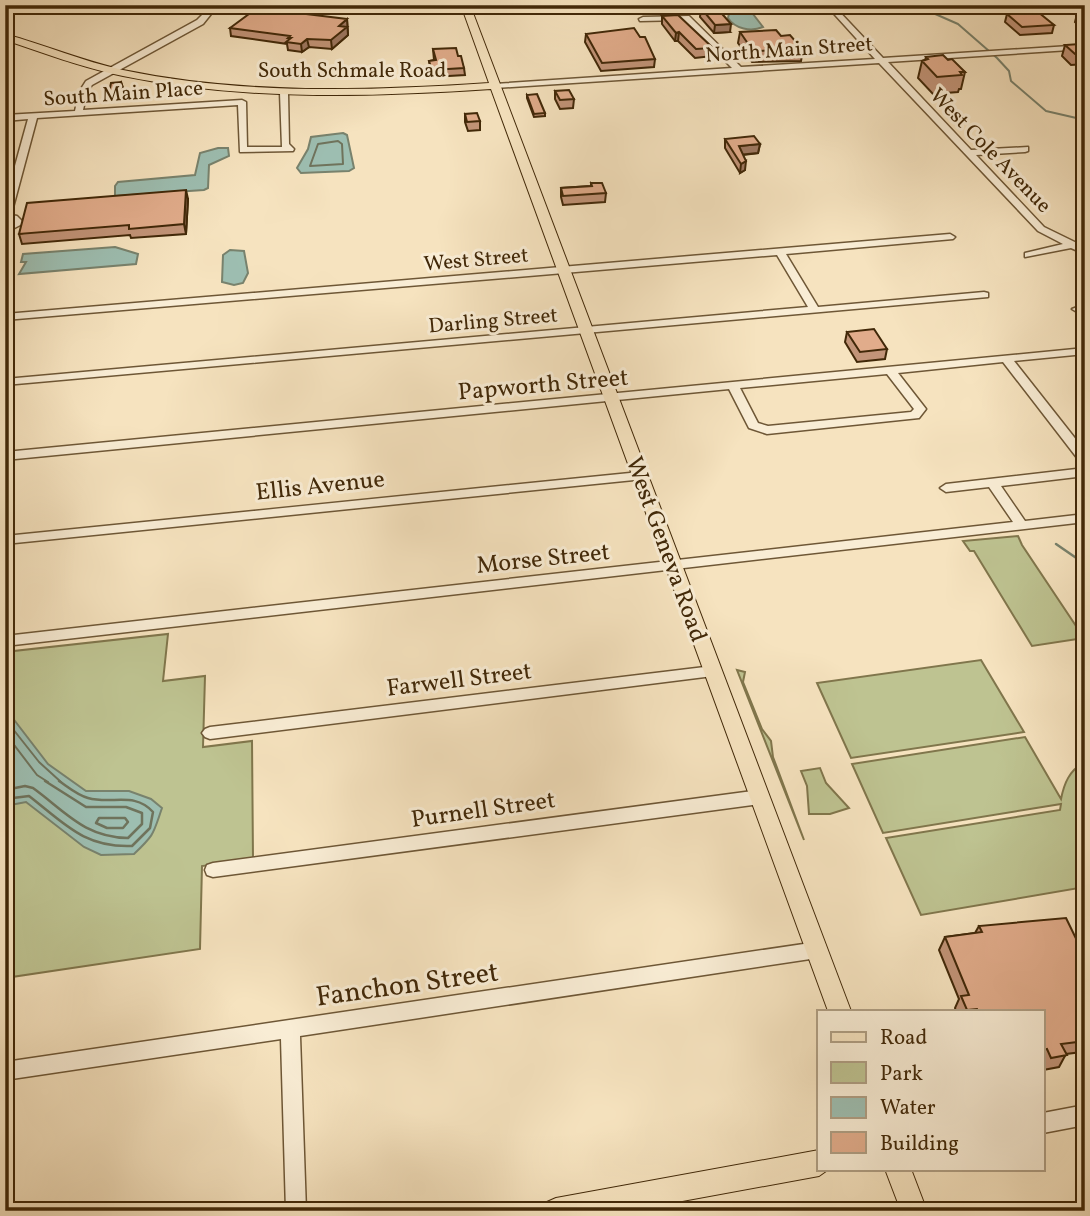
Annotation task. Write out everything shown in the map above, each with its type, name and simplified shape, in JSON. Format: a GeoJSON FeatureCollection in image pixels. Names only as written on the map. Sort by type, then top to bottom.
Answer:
{"type":"FeatureCollection","features":[{"type":"Feature","properties":{"kind":"main road","name":"West Geneva Road"},"geometry":{"type":"LineString","coordinates":[[464,5],[840,1010]]}},
{"type":"Feature","properties":{"kind":"main road","name":"South Schmale Road"},"geometry":{"type":"LineString","coordinates":[[5,37],[110,70],[190,85],[288,93],[362,94],[495,86]]}},
{"type":"Feature","properties":{"kind":"main road"},"geometry":{"type":"LineString","coordinates":[[556,1211],[817,1163]]}},
{"type":"Feature","properties":{"kind":"main road"},"geometry":{"type":"LineString","coordinates":[[898,1170],[914,1211]]}},
{"type":"Feature","properties":{"kind":"street"},"geometry":{"type":"LineString","coordinates":[[78,114],[84,88],[110,70],[205,18],[207,5]]}},
{"type":"Feature","properties":{"kind":"street"},"geometry":{"type":"LineString","coordinates":[[776,6],[782,5]]}},
{"type":"Feature","properties":{"kind":"street","name":"West Cole Avenue"},"geometry":{"type":"LineString","coordinates":[[829,5],[1041,229],[1085,251]]}},
{"type":"Feature","properties":{"kind":"street"},"geometry":{"type":"LineString","coordinates":[[186,17],[205,18]]}},
{"type":"Feature","properties":{"kind":"street"},"geometry":{"type":"LineString","coordinates":[[643,19],[686,18],[738,69]]}},
{"type":"Feature","properties":{"kind":"street"},"geometry":{"type":"LineString","coordinates":[[149,38],[165,41]]}},
{"type":"Feature","properties":{"kind":"street","name":"North Main Street"},"geometry":{"type":"LineString","coordinates":[[495,86],[1084,48]]}},
{"type":"Feature","properties":{"kind":"street","name":"South Main Place"},"geometry":{"type":"LineString","coordinates":[[5,118],[242,102],[243,150],[290,149],[285,145],[288,93]]}},
{"type":"Feature","properties":{"kind":"street"},"geometry":{"type":"LineString","coordinates":[[5,230],[19,223],[17,219],[6,217],[33,116]]}},
{"type":"Feature","properties":{"kind":"street"},"geometry":{"type":"LineString","coordinates":[[969,153],[1025,149]]}},
{"type":"Feature","properties":{"kind":"street","name":"West Street"},"geometry":{"type":"LineString","coordinates":[[5,317],[950,237]]}},
{"type":"Feature","properties":{"kind":"street"},"geometry":{"type":"LineString","coordinates":[[1029,255],[1072,244]]}},
{"type":"Feature","properties":{"kind":"street"},"geometry":{"type":"LineString","coordinates":[[780,252],[815,310]]}},
{"type":"Feature","properties":{"kind":"street","name":"Darling Street"},"geometry":{"type":"LineString","coordinates":[[5,382],[984,295]]}},
{"type":"Feature","properties":{"kind":"street","name":"Papworth Street"},"geometry":{"type":"LineString","coordinates":[[5,456],[1085,351]]}},
{"type":"Feature","properties":{"kind":"street"},"geometry":{"type":"LineString","coordinates":[[1007,359],[1085,460]]}},
{"type":"Feature","properties":{"kind":"street"},"geometry":{"type":"LineString","coordinates":[[733,386],[757,428],[767,430],[915,415],[920,409],[891,371]]}},
{"type":"Feature","properties":{"kind":"street"},"geometry":{"type":"LineString","coordinates":[[946,488],[1085,472]]}},
{"type":"Feature","properties":{"kind":"street","name":"Ellis Avenue"},"geometry":{"type":"LineString","coordinates":[[5,540],[640,476]]}},
{"type":"Feature","properties":{"kind":"street"},"geometry":{"type":"LineString","coordinates":[[993,483],[1022,526]]}},
{"type":"Feature","properties":{"kind":"street","name":"Morse Street"},"geometry":{"type":"LineString","coordinates":[[5,641],[1085,518]]}},
{"type":"Feature","properties":{"kind":"street","name":"Farwell Street"},"geometry":{"type":"LineString","coordinates":[[210,733],[713,671]]}},
{"type":"Feature","properties":{"kind":"street","name":"Purnell Street"},"geometry":{"type":"LineString","coordinates":[[213,870],[760,797]]}},
{"type":"Feature","properties":{"kind":"street","name":"Fanchon Street"},"geometry":{"type":"LineString","coordinates":[[5,1071],[817,950]]}},
{"type":"Feature","properties":{"kind":"street"},"geometry":{"type":"LineString","coordinates":[[290,1028],[296,1211]]}},
{"type":"Feature","properties":{"kind":"street"},"geometry":{"type":"LineString","coordinates":[[1044,1123],[1085,1115]]}},
{"type":"Feature","properties":{"kind":"green space"},"geometry":{"type":"Polygon","coordinates":[[[1018,536],[1084,638],[1032,646],[974,551],[970,551],[963,541],[1018,536]]]}},
{"type":"Feature","properties":{"kind":"green space"},"geometry":{"type":"Polygon","coordinates":[[[168,634],[163,681],[205,676],[203,747],[252,741],[253,859],[202,866],[200,949],[5,978],[5,652],[168,634]]]}},
{"type":"Feature","properties":{"kind":"green space"},"geometry":{"type":"Polygon","coordinates":[[[981,660],[1024,732],[851,758],[817,683],[981,660]]]}},
{"type":"Feature","properties":{"kind":"green space"},"geometry":{"type":"Polygon","coordinates":[[[737,670],[745,672],[743,682],[762,729],[771,741],[773,757],[804,840],[737,670]]]}},
{"type":"Feature","properties":{"kind":"green space"},"geometry":{"type":"Polygon","coordinates":[[[1025,737],[1061,799],[1068,778],[1085,762],[1085,887],[921,915],[886,838],[1060,810],[1061,804],[883,833],[852,764],[1025,737]]]}},
{"type":"Feature","properties":{"kind":"green space"},"geometry":{"type":"Polygon","coordinates":[[[820,768],[826,783],[849,808],[830,814],[809,814],[807,786],[801,771],[820,768]]]}},
{"type":"Feature","properties":{"kind":"water"},"geometry":{"type":"Polygon","coordinates":[[[654,5],[746,5],[763,27],[739,27],[728,18],[730,9],[723,7],[650,11],[654,5]]]}},
{"type":"Feature","properties":{"kind":"water"},"geometry":{"type":"Polygon","coordinates":[[[343,133],[347,135],[354,168],[349,171],[301,173],[297,168],[308,149],[311,137],[343,133]]]}},
{"type":"Feature","properties":{"kind":"water"},"geometry":{"type":"Polygon","coordinates":[[[228,148],[229,156],[209,165],[208,188],[204,190],[115,196],[118,182],[195,175],[200,153],[228,148]]]}},
{"type":"Feature","properties":{"kind":"water"},"geometry":{"type":"Polygon","coordinates":[[[115,247],[138,254],[136,264],[19,274],[26,262],[21,262],[23,254],[115,247]]]}},
{"type":"Feature","properties":{"kind":"water"},"geometry":{"type":"Polygon","coordinates":[[[230,250],[244,251],[248,273],[243,283],[234,285],[222,282],[223,255],[230,250]]]}},
{"type":"Feature","properties":{"kind":"water"},"geometry":{"type":"Polygon","coordinates":[[[5,708],[48,764],[86,791],[129,791],[151,799],[162,808],[152,833],[134,854],[101,855],[84,847],[26,802],[5,806],[5,708]]]}},
{"type":"Feature","properties":{"kind":"building"},"geometry":{"type":"Polygon","coordinates":[[[716,7],[731,24],[715,25],[701,8],[716,7]]]}},
{"type":"Feature","properties":{"kind":"building"},"geometry":{"type":"Polygon","coordinates":[[[257,8],[347,19],[339,26],[347,27],[331,40],[307,39],[301,44],[286,42],[290,36],[230,28],[257,8]]]}},
{"type":"Feature","properties":{"kind":"building"},"geometry":{"type":"Polygon","coordinates":[[[1038,12],[1054,25],[1022,27],[1007,14],[1038,12]]]}},
{"type":"Feature","properties":{"kind":"building"},"geometry":{"type":"Polygon","coordinates":[[[678,15],[713,48],[696,49],[679,32],[676,33],[662,16],[678,15]]]}},
{"type":"Feature","properties":{"kind":"building"},"geometry":{"type":"Polygon","coordinates":[[[634,28],[640,37],[645,37],[655,59],[602,63],[586,34],[634,28]]]}},
{"type":"Feature","properties":{"kind":"building"},"geometry":{"type":"Polygon","coordinates":[[[776,30],[781,36],[790,35],[803,50],[753,51],[740,32],[776,30]]]}},
{"type":"Feature","properties":{"kind":"building"},"geometry":{"type":"Polygon","coordinates":[[[1080,44],[1085,48],[1085,53],[1075,54],[1065,45],[1080,44]]]}},
{"type":"Feature","properties":{"kind":"building"},"geometry":{"type":"Polygon","coordinates":[[[456,48],[464,68],[432,70],[429,61],[436,60],[433,49],[456,48]]]}},
{"type":"Feature","properties":{"kind":"building"},"geometry":{"type":"Polygon","coordinates":[[[943,55],[948,60],[952,59],[965,72],[960,72],[962,75],[937,77],[922,61],[928,59],[926,57],[943,55]]]}},
{"type":"Feature","properties":{"kind":"building"},"geometry":{"type":"Polygon","coordinates":[[[121,82],[120,92],[109,93],[111,83],[121,82]]]}},
{"type":"Feature","properties":{"kind":"building"},"geometry":{"type":"Polygon","coordinates":[[[569,90],[574,99],[560,100],[555,91],[569,90]]]}},
{"type":"Feature","properties":{"kind":"building"},"geometry":{"type":"Polygon","coordinates":[[[537,94],[545,113],[534,114],[527,95],[537,94]]]}},
{"type":"Feature","properties":{"kind":"building"},"geometry":{"type":"Polygon","coordinates":[[[477,113],[480,121],[467,122],[465,114],[477,113]]]}},
{"type":"Feature","properties":{"kind":"building"},"geometry":{"type":"Polygon","coordinates":[[[754,136],[760,144],[739,146],[746,161],[741,164],[725,139],[754,136]]]}},
{"type":"Feature","properties":{"kind":"building"},"geometry":{"type":"Polygon","coordinates":[[[591,183],[602,183],[606,193],[563,196],[561,188],[592,186],[591,183]]]}},
{"type":"Feature","properties":{"kind":"building"},"geometry":{"type":"Polygon","coordinates":[[[186,190],[184,224],[129,229],[129,225],[19,234],[27,203],[186,190]]]}},
{"type":"Feature","properties":{"kind":"building"},"geometry":{"type":"Polygon","coordinates":[[[874,329],[887,349],[860,352],[847,332],[874,329]]]}},
{"type":"Feature","properties":{"kind":"building"},"geometry":{"type":"Polygon","coordinates":[[[1066,918],[1085,957],[1085,1041],[1061,1044],[1067,1055],[1051,1058],[1047,1049],[1044,1050],[1044,1010],[967,1010],[961,996],[969,995],[945,937],[982,932],[979,926],[1066,918]]]}},
{"type":"Feature","properties":{"kind":"waterway"},"geometry":{"type":"LineString","coordinates":[[843,8],[917,6],[958,24],[997,58],[1009,71],[1011,81],[1046,111],[1085,120]]}},
{"type":"Feature","properties":{"kind":"waterway"},"geometry":{"type":"LineString","coordinates":[[1056,544],[1085,564]]}}]}
